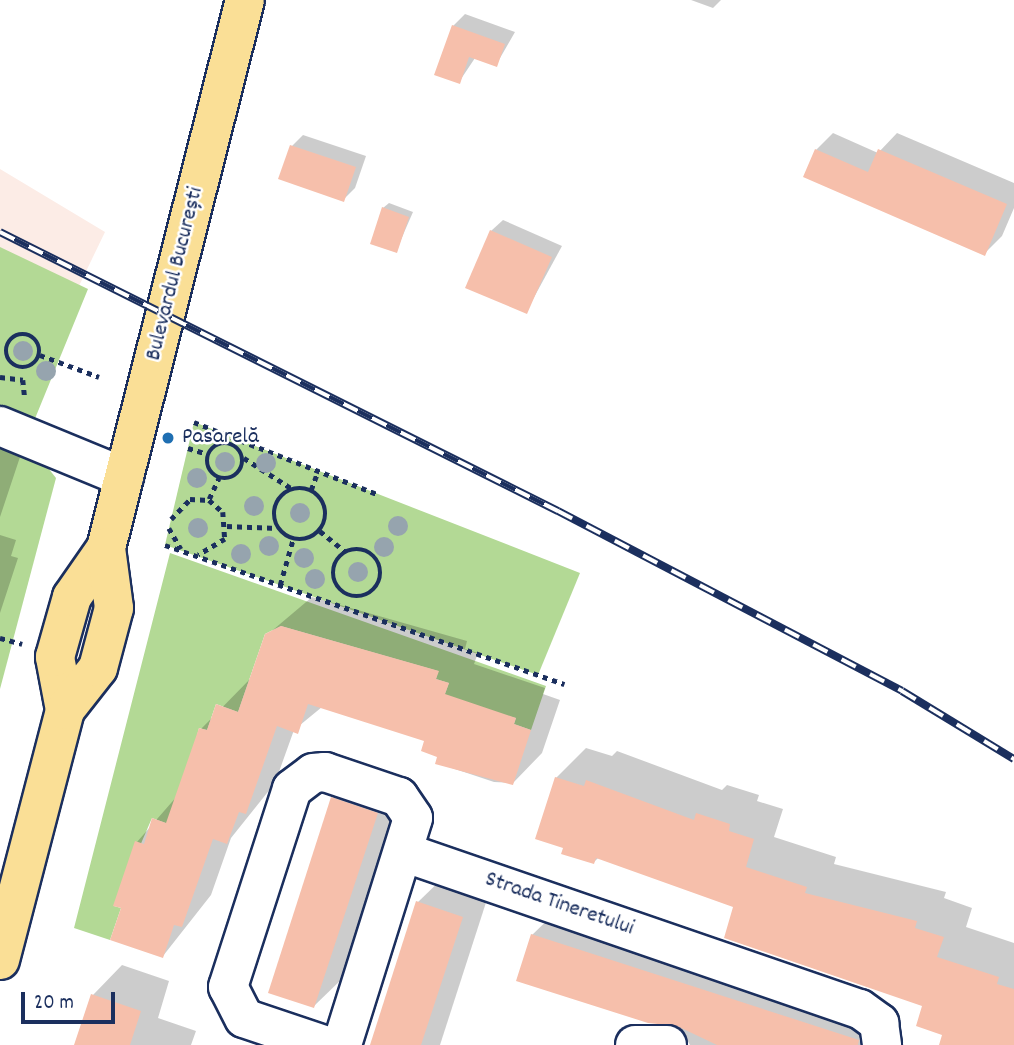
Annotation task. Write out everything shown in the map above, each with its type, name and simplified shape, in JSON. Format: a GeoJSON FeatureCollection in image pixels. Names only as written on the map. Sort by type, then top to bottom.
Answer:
{"type":"FeatureCollection","features":[{"type":"Feature","properties":{"kind":"main road","name":"Bulevardul București"},"geometry":{"type":"LineString","coordinates":[[0,960],[65,710],[98,668],[114,608],[106,548],[245,0]]}},
{"type":"Feature","properties":{"kind":"street"},"geometry":{"type":"LineString","coordinates":[[9,416],[124,477]]}},
{"type":"Feature","properties":{"kind":"street"},"geometry":{"type":"LineString","coordinates":[[324,1045],[244,1018],[228,987],[292,789],[313,773],[325,772],[399,797],[413,818],[406,853],[342,1045]]}},
{"type":"Feature","properties":{"kind":"street","name":"Strada Tineretului"},"geometry":{"type":"LineString","coordinates":[[406,853],[860,1009],[879,1023],[882,1045]]}},
{"type":"Feature","properties":{"kind":"street"},"geometry":{"type":"LineString","coordinates":[[635,1045],[667,1045]]}},
{"type":"Feature","properties":{"kind":"path"},"geometry":{"type":"LineString","coordinates":[[8,343],[24,334],[39,345],[40,355]]}},
{"type":"Feature","properties":{"kind":"path"},"geometry":{"type":"LineString","coordinates":[[0,339],[8,343]]}},
{"type":"Feature","properties":{"kind":"path"},"geometry":{"type":"LineString","coordinates":[[8,343],[9,362],[17,366],[27,368],[40,355]]}},
{"type":"Feature","properties":{"kind":"path"},"geometry":{"type":"LineString","coordinates":[[40,355],[99,377]]}},
{"type":"Feature","properties":{"kind":"path"},"geometry":{"type":"LineString","coordinates":[[9,416],[27,389],[16,374],[17,366]]}},
{"type":"Feature","properties":{"kind":"path"},"geometry":{"type":"LineString","coordinates":[[0,377],[16,374]]}},
{"type":"Feature","properties":{"kind":"path"},"geometry":{"type":"LineString","coordinates":[[194,422],[377,494]]}},
{"type":"Feature","properties":{"kind":"path"},"geometry":{"type":"LineString","coordinates":[[188,448],[208,454],[232,443],[244,458],[292,489],[311,490],[324,504],[320,531]]}},
{"type":"Feature","properties":{"kind":"path"},"geometry":{"type":"LineString","coordinates":[[208,454],[219,478],[209,500]]}},
{"type":"Feature","properties":{"kind":"path"},"geometry":{"type":"LineString","coordinates":[[219,478],[237,475],[244,458]]}},
{"type":"Feature","properties":{"kind":"path"},"geometry":{"type":"LineString","coordinates":[[311,490],[318,471]]}},
{"type":"Feature","properties":{"kind":"path"},"geometry":{"type":"LineString","coordinates":[[277,528],[274,509],[292,489]]}},
{"type":"Feature","properties":{"kind":"path"},"geometry":{"type":"LineString","coordinates":[[171,519],[182,503],[209,500]]}},
{"type":"Feature","properties":{"kind":"path"},"geometry":{"type":"LineString","coordinates":[[209,500],[227,526]]}},
{"type":"Feature","properties":{"kind":"path"},"geometry":{"type":"LineString","coordinates":[[227,526],[277,528],[293,539]]}},
{"type":"Feature","properties":{"kind":"path"},"geometry":{"type":"LineString","coordinates":[[193,555],[219,547],[227,526]]}},
{"type":"Feature","properties":{"kind":"path"},"geometry":{"type":"LineString","coordinates":[[169,528],[184,552]]}},
{"type":"Feature","properties":{"kind":"path"},"geometry":{"type":"LineString","coordinates":[[293,539],[320,531]]}},
{"type":"Feature","properties":{"kind":"path"},"geometry":{"type":"LineString","coordinates":[[320,531],[345,551],[364,549],[382,569],[377,588],[351,596]]}},
{"type":"Feature","properties":{"kind":"path"},"geometry":{"type":"LineString","coordinates":[[280,585],[293,539]]}},
{"type":"Feature","properties":{"kind":"path"},"geometry":{"type":"LineString","coordinates":[[165,545],[564,684]]}},
{"type":"Feature","properties":{"kind":"path"},"geometry":{"type":"LineString","coordinates":[[345,551],[333,576],[351,596]]}},
{"type":"Feature","properties":{"kind":"path"},"geometry":{"type":"LineString","coordinates":[[346,608],[351,596]]}},
{"type":"Feature","properties":{"kind":"path"},"geometry":{"type":"LineString","coordinates":[[0,638],[22,644]]}},
{"type":"Feature","properties":{"kind":"shaded area"},"geometry":{"type":"Polygon","coordinates":[[[0,169],[105,232],[64,317],[0,287],[0,169]]]}},
{"type":"Feature","properties":{"kind":"green space"},"geometry":{"type":"Polygon","coordinates":[[[0,247],[88,289],[34,421],[0,407],[0,247]]]}},
{"type":"Feature","properties":{"kind":"green space"},"geometry":{"type":"Polygon","coordinates":[[[194,422],[580,573],[538,675],[165,545],[194,422]]]}},
{"type":"Feature","properties":{"kind":"green space"},"geometry":{"type":"Polygon","coordinates":[[[0,441],[41,459],[56,478],[0,689],[0,441]]]}},
{"type":"Feature","properties":{"kind":"green space"},"geometry":{"type":"Polygon","coordinates":[[[170,553],[546,686],[531,730],[514,724],[516,718],[443,699],[449,683],[436,679],[438,671],[281,626],[265,634],[238,712],[216,704],[207,730],[199,728],[174,826],[152,818],[114,906],[121,908],[110,940],[74,928],[170,553]]]}},
{"type":"Feature","properties":{"kind":"building"},"geometry":{"type":"Polygon","coordinates":[[[452,25],[505,44],[497,67],[469,57],[460,84],[434,75],[452,25]]]}},
{"type":"Feature","properties":{"kind":"building"},"geometry":{"type":"Polygon","coordinates":[[[290,145],[356,167],[344,202],[278,179],[290,145]]]}},
{"type":"Feature","properties":{"kind":"building"},"geometry":{"type":"Polygon","coordinates":[[[815,149],[868,172],[878,149],[1007,204],[985,256],[803,177],[815,149]]]}},
{"type":"Feature","properties":{"kind":"building"},"geometry":{"type":"Polygon","coordinates":[[[382,207],[409,217],[397,253],[370,244],[382,207]]]}},
{"type":"Feature","properties":{"kind":"building"},"geometry":{"type":"Polygon","coordinates":[[[490,230],[552,257],[527,314],[465,288],[490,230]]]}},
{"type":"Feature","properties":{"kind":"building"},"geometry":{"type":"Polygon","coordinates":[[[281,626],[439,671],[436,679],[449,683],[445,694],[516,718],[514,724],[531,730],[513,785],[435,764],[437,757],[421,751],[424,741],[308,704],[298,734],[277,726],[246,814],[239,812],[227,844],[213,839],[182,927],[174,925],[163,958],[110,940],[121,908],[113,906],[135,841],[144,844],[152,818],[166,823],[199,728],[207,730],[216,704],[238,712],[265,634],[281,626]]]}},
{"type":"Feature","properties":{"kind":"building"},"geometry":{"type":"Polygon","coordinates":[[[555,777],[584,786],[586,780],[694,820],[696,813],[730,824],[729,831],[754,839],[746,867],[807,887],[805,893],[917,921],[915,928],[944,937],[937,957],[999,977],[997,984],[1014,989],[1014,1045],[939,1045],[942,1035],[916,1026],[922,1006],[724,938],[733,907],[596,858],[594,864],[561,854],[563,848],[535,839],[555,777]]]}},
{"type":"Feature","properties":{"kind":"building"},"geometry":{"type":"Polygon","coordinates":[[[331,797],[378,813],[314,1008],[268,993],[331,797]]]}},
{"type":"Feature","properties":{"kind":"building"},"geometry":{"type":"Polygon","coordinates":[[[416,901],[463,917],[421,1045],[370,1045],[416,901]]]}},
{"type":"Feature","properties":{"kind":"building"},"geometry":{"type":"Polygon","coordinates":[[[531,934],[859,1040],[858,1045],[717,1045],[677,1026],[648,1023],[516,981],[531,934]]]}},
{"type":"Feature","properties":{"kind":"building"},"geometry":{"type":"Polygon","coordinates":[[[91,994],[141,1011],[130,1045],[74,1045],[91,994]]]}},
{"type":"Feature","properties":{"kind":"railway"},"geometry":{"type":"LineString","coordinates":[[0,232],[558,511],[902,691],[1014,759]]}},
{"type":"Feature","properties":{"kind":"place","name":"Pasarelă"},"geometry":{"type":"Point","coordinates":[168,438]}}]}
